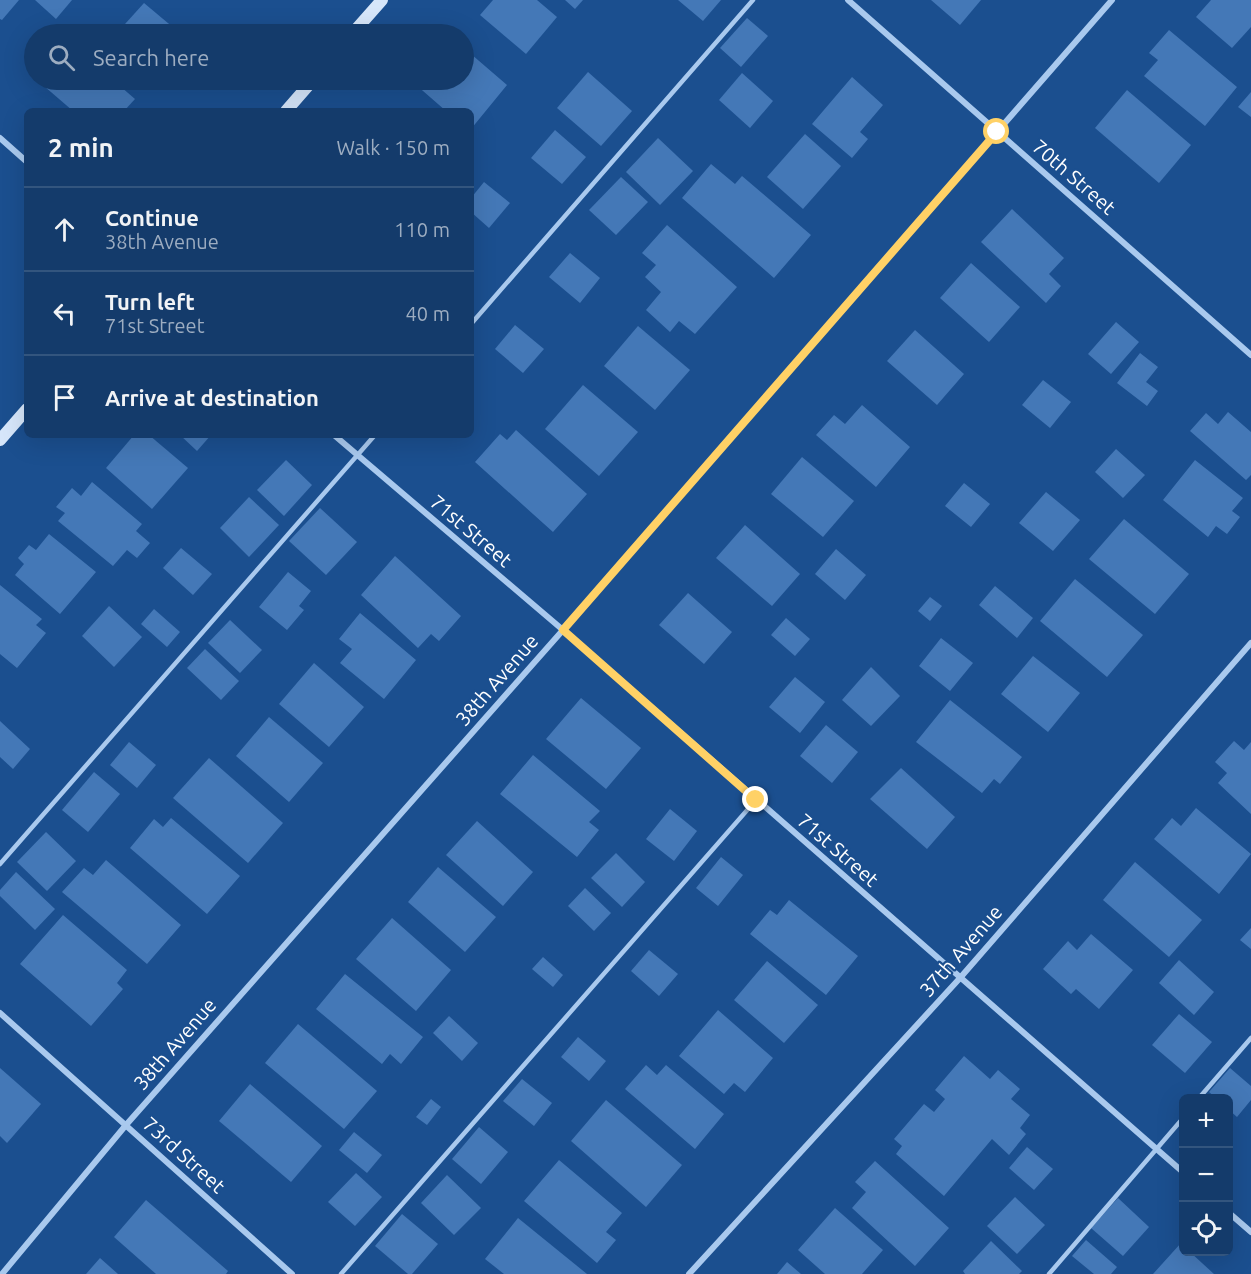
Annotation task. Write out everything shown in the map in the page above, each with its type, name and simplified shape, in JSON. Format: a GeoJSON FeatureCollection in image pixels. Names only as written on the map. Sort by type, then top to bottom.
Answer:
{"type":"FeatureCollection","features":[{"type":"Feature","properties":{"kind":"main road"},"geometry":{"type":"LineString","coordinates":[[361,24],[382,0]]}},
{"type":"Feature","properties":{"kind":"main road"},"geometry":{"type":"LineString","coordinates":[[288,108],[304,90]]}},
{"type":"Feature","properties":{"kind":"main road"},"geometry":{"type":"LineString","coordinates":[[0,440],[24,412]]}},
{"type":"Feature","properties":{"kind":"street","name":"70th Street"},"geometry":{"type":"LineString","coordinates":[[848,0],[1251,355]]}},
{"type":"Feature","properties":{"kind":"street","name":"38th Avenue"},"geometry":{"type":"LineString","coordinates":[[2,1274],[126,1125],[563,630],[1112,0]]}},
{"type":"Feature","properties":{"kind":"street"},"geometry":{"type":"LineString","coordinates":[[0,138],[24,159]]}},
{"type":"Feature","properties":{"kind":"street","name":"71st Street"},"geometry":{"type":"LineString","coordinates":[[337,438],[563,630],[1179,1169]]}},
{"type":"Feature","properties":{"kind":"street","name":"37th Avenue"},"geometry":{"type":"LineString","coordinates":[[689,1274],[960,978],[1251,643]]}},
{"type":"Feature","properties":{"kind":"street","name":"73rd Street"},"geometry":{"type":"LineString","coordinates":[[0,1013],[292,1274]]}},
{"type":"Feature","properties":{"kind":"street"},"geometry":{"type":"LineString","coordinates":[[1233,1216],[1251,1232]]}},
{"type":"Feature","properties":{"kind":"lane"},"geometry":{"type":"LineString","coordinates":[[474,321],[753,0]]}},
{"type":"Feature","properties":{"kind":"lane"},"geometry":{"type":"LineString","coordinates":[[0,864],[372,438]]}},
{"type":"Feature","properties":{"kind":"lane"},"geometry":{"type":"LineString","coordinates":[[341,1274],[756,800]]}},
{"type":"Feature","properties":{"kind":"lane"},"geometry":{"type":"LineString","coordinates":[[1202,1094],[1251,1038]]}},
{"type":"Feature","properties":{"kind":"lane"},"geometry":{"type":"LineString","coordinates":[[1049,1274],[1179,1123]]}},
{"type":"Feature","properties":{"kind":"building"},"geometry":{"type":"Polygon","coordinates":[[[0,0],[19,0],[2,20],[0,19],[0,0]]]}},
{"type":"Feature","properties":{"kind":"building"},"geometry":{"type":"Polygon","coordinates":[[[35,0],[72,0],[56,19],[35,0]]]}},
{"type":"Feature","properties":{"kind":"building"},"geometry":{"type":"Polygon","coordinates":[[[493,0],[537,0],[557,17],[526,54],[480,15],[493,0]]]}},
{"type":"Feature","properties":{"kind":"building"},"geometry":{"type":"Polygon","coordinates":[[[565,0],[583,0],[575,9],[565,0]]]}},
{"type":"Feature","properties":{"kind":"building"},"geometry":{"type":"Polygon","coordinates":[[[678,0],[721,0],[703,21],[678,0]]]}},
{"type":"Feature","properties":{"kind":"building"},"geometry":{"type":"Polygon","coordinates":[[[931,0],[981,0],[960,25],[931,0]]]}},
{"type":"Feature","properties":{"kind":"building"},"geometry":{"type":"Polygon","coordinates":[[[1211,0],[1251,0],[1251,27],[1232,48],[1196,17],[1211,0]]]}},
{"type":"Feature","properties":{"kind":"building"},"geometry":{"type":"Polygon","coordinates":[[[144,3],[169,24],[125,24],[144,3]]]}},
{"type":"Feature","properties":{"kind":"building"},"geometry":{"type":"Polygon","coordinates":[[[747,18],[768,36],[741,67],[720,48],[747,18]]]}},
{"type":"Feature","properties":{"kind":"building"},"geometry":{"type":"Polygon","coordinates":[[[1169,30],[1237,87],[1205,126],[1144,76],[1158,60],[1149,53],[1169,30]]]}},
{"type":"Feature","properties":{"kind":"building"},"geometry":{"type":"Polygon","coordinates":[[[474,57],[507,85],[474,125],[474,108],[443,108],[422,90],[474,90],[474,57]]]}},
{"type":"Feature","properties":{"kind":"building"},"geometry":{"type":"Polygon","coordinates":[[[588,72],[632,111],[601,146],[557,108],[588,72]]]}},
{"type":"Feature","properties":{"kind":"building"},"geometry":{"type":"Polygon","coordinates":[[[742,73],[773,101],[750,128],[719,100],[742,73]]]}},
{"type":"Feature","properties":{"kind":"building"},"geometry":{"type":"Polygon","coordinates":[[[852,77],[883,105],[860,132],[868,139],[852,158],[812,124],[852,77]]]}},
{"type":"Feature","properties":{"kind":"building"},"geometry":{"type":"Polygon","coordinates":[[[49,90],[125,90],[135,99],[127,108],[70,108],[49,90]]]}},
{"type":"Feature","properties":{"kind":"building"},"geometry":{"type":"Polygon","coordinates":[[[1127,90],[1191,145],[1159,183],[1095,128],[1127,90]]]}},
{"type":"Feature","properties":{"kind":"building"},"geometry":{"type":"Polygon","coordinates":[[[1251,92],[1251,117],[1238,107],[1251,92]]]}},
{"type":"Feature","properties":{"kind":"building"},"geometry":{"type":"Polygon","coordinates":[[[555,130],[586,157],[562,184],[531,158],[555,130]]]}},
{"type":"Feature","properties":{"kind":"building"},"geometry":{"type":"Polygon","coordinates":[[[805,134],[841,166],[803,209],[767,177],[805,134]]]}},
{"type":"Feature","properties":{"kind":"building"},"geometry":{"type":"Polygon","coordinates":[[[658,138],[693,171],[660,205],[626,172],[658,138]]]}},
{"type":"Feature","properties":{"kind":"building"},"geometry":{"type":"Polygon","coordinates":[[[711,164],[735,184],[742,176],[811,235],[774,278],[682,198],[711,164]]]}},
{"type":"Feature","properties":{"kind":"building"},"geometry":{"type":"Polygon","coordinates":[[[621,177],[648,202],[616,235],[589,210],[621,177]]]}},
{"type":"Feature","properties":{"kind":"building"},"geometry":{"type":"Polygon","coordinates":[[[484,182],[510,203],[489,228],[474,215],[474,194],[484,182]]]}},
{"type":"Feature","properties":{"kind":"building"},"geometry":{"type":"Polygon","coordinates":[[[1012,209],[1064,258],[1049,274],[1061,286],[1046,303],[981,242],[1012,209]]]}},
{"type":"Feature","properties":{"kind":"building"},"geometry":{"type":"Polygon","coordinates":[[[667,225],[737,287],[695,334],[679,321],[670,332],[646,310],[661,292],[645,277],[656,265],[642,253],[667,225]]]}},
{"type":"Feature","properties":{"kind":"building"},"geometry":{"type":"Polygon","coordinates":[[[570,253],[600,278],[580,303],[549,277],[570,253]]]}},
{"type":"Feature","properties":{"kind":"building"},"geometry":{"type":"Polygon","coordinates":[[[971,263],[1020,307],[989,342],[940,298],[971,263]]]}},
{"type":"Feature","properties":{"kind":"building"},"geometry":{"type":"Polygon","coordinates":[[[1116,322],[1139,342],[1111,374],[1088,354],[1116,322]]]}},
{"type":"Feature","properties":{"kind":"building"},"geometry":{"type":"Polygon","coordinates":[[[515,325],[544,349],[523,373],[495,349],[515,325]]]}},
{"type":"Feature","properties":{"kind":"building"},"geometry":{"type":"Polygon","coordinates":[[[638,326],[690,370],[655,410],[604,366],[638,326]]]}},
{"type":"Feature","properties":{"kind":"building"},"geometry":{"type":"Polygon","coordinates":[[[915,330],[964,374],[937,405],[887,361],[915,330]]]}},
{"type":"Feature","properties":{"kind":"building"},"geometry":{"type":"Polygon","coordinates":[[[1140,353],[1158,367],[1146,382],[1158,391],[1147,406],[1117,383],[1140,353]]]}},
{"type":"Feature","properties":{"kind":"building"},"geometry":{"type":"Polygon","coordinates":[[[1043,380],[1071,402],[1050,428],[1022,405],[1043,380]]]}},
{"type":"Feature","properties":{"kind":"building"},"geometry":{"type":"Polygon","coordinates":[[[583,385],[638,432],[599,476],[545,429],[583,385]]]}},
{"type":"Feature","properties":{"kind":"building"},"geometry":{"type":"Polygon","coordinates":[[[862,405],[910,447],[876,487],[816,435],[834,415],[845,424],[862,405]]]}},
{"type":"Feature","properties":{"kind":"building"},"geometry":{"type":"Polygon","coordinates":[[[1228,412],[1251,432],[1251,475],[1246,480],[1190,431],[1206,413],[1218,424],[1228,412]]]}},
{"type":"Feature","properties":{"kind":"building"},"geometry":{"type":"Polygon","coordinates":[[[516,430],[587,494],[553,532],[475,462],[500,434],[507,440],[516,430]]]}},
{"type":"Feature","properties":{"kind":"building"},"geometry":{"type":"Polygon","coordinates":[[[131,438],[153,438],[188,468],[152,509],[106,468],[131,438]]]}},
{"type":"Feature","properties":{"kind":"building"},"geometry":{"type":"Polygon","coordinates":[[[183,438],[208,438],[197,451],[183,438]]]}},
{"type":"Feature","properties":{"kind":"building"},"geometry":{"type":"Polygon","coordinates":[[[1116,449],[1145,475],[1123,498],[1095,472],[1116,449]]]}},
{"type":"Feature","properties":{"kind":"building"},"geometry":{"type":"Polygon","coordinates":[[[802,457],[854,501],[823,537],[771,494],[802,457]]]}},
{"type":"Feature","properties":{"kind":"building"},"geometry":{"type":"Polygon","coordinates":[[[286,460],[312,485],[284,516],[257,490],[286,460]]]}},
{"type":"Feature","properties":{"kind":"building"},"geometry":{"type":"Polygon","coordinates":[[[1195,460],[1243,498],[1232,511],[1240,517],[1227,534],[1216,526],[1208,537],[1163,500],[1195,460]]]}},
{"type":"Feature","properties":{"kind":"building"},"geometry":{"type":"Polygon","coordinates":[[[92,482],[142,524],[136,531],[150,543],[137,558],[127,550],[113,566],[58,521],[65,513],[56,507],[72,488],[81,496],[92,482]]]}},
{"type":"Feature","properties":{"kind":"building"},"geometry":{"type":"Polygon","coordinates":[[[964,483],[990,504],[971,527],[945,506],[964,483]]]}},
{"type":"Feature","properties":{"kind":"building"},"geometry":{"type":"Polygon","coordinates":[[[1046,492],[1080,520],[1053,551],[1019,523],[1046,492]]]}},
{"type":"Feature","properties":{"kind":"building"},"geometry":{"type":"Polygon","coordinates":[[[249,497],[279,525],[249,557],[220,528],[249,497]]]}},
{"type":"Feature","properties":{"kind":"building"},"geometry":{"type":"Polygon","coordinates":[[[320,508],[357,542],[326,575],[289,541],[320,508]]]}},
{"type":"Feature","properties":{"kind":"building"},"geometry":{"type":"Polygon","coordinates":[[[1124,519],[1189,574],[1155,614],[1089,559],[1124,519]]]}},
{"type":"Feature","properties":{"kind":"building"},"geometry":{"type":"Polygon","coordinates":[[[745,525],[800,574],[772,606],[716,558],[745,525]]]}},
{"type":"Feature","properties":{"kind":"building"},"geometry":{"type":"Polygon","coordinates":[[[49,534],[96,572],[60,614],[15,575],[24,564],[18,558],[29,545],[36,550],[49,534]]]}},
{"type":"Feature","properties":{"kind":"building"},"geometry":{"type":"Polygon","coordinates":[[[181,548],[212,574],[193,595],[163,568],[181,548]]]}},
{"type":"Feature","properties":{"kind":"building"},"geometry":{"type":"Polygon","coordinates":[[[836,549],[866,575],[845,600],[815,574],[836,549]]]}},
{"type":"Feature","properties":{"kind":"building"},"geometry":{"type":"Polygon","coordinates":[[[395,556],[461,616],[439,641],[431,634],[418,648],[361,595],[395,556]]]}},
{"type":"Feature","properties":{"kind":"building"},"geometry":{"type":"Polygon","coordinates":[[[288,572],[311,591],[299,606],[304,610],[287,630],[259,607],[288,572]]]}},
{"type":"Feature","properties":{"kind":"building"},"geometry":{"type":"Polygon","coordinates":[[[1075,579],[1143,635],[1107,677],[1040,621],[1075,579]]]}},
{"type":"Feature","properties":{"kind":"building"},"geometry":{"type":"Polygon","coordinates":[[[0,585],[42,619],[36,625],[46,633],[17,668],[0,654],[0,585]]]}},
{"type":"Feature","properties":{"kind":"building"},"geometry":{"type":"Polygon","coordinates":[[[995,586],[1033,618],[1017,638],[979,605],[995,586]]]}},
{"type":"Feature","properties":{"kind":"building"},"geometry":{"type":"Polygon","coordinates":[[[688,593],[732,632],[704,664],[659,625],[688,593]]]}},
{"type":"Feature","properties":{"kind":"building"},"geometry":{"type":"Polygon","coordinates":[[[930,597],[942,606],[930,621],[918,611],[930,597]]]}},
{"type":"Feature","properties":{"kind":"building"},"geometry":{"type":"Polygon","coordinates":[[[109,606],[142,637],[114,667],[82,636],[109,606]]]}},
{"type":"Feature","properties":{"kind":"building"},"geometry":{"type":"Polygon","coordinates":[[[154,609],[180,632],[167,647],[141,624],[154,609]]]}},
{"type":"Feature","properties":{"kind":"building"},"geometry":{"type":"Polygon","coordinates":[[[360,613],[416,660],[384,699],[340,663],[352,649],[339,639],[360,613]]]}},
{"type":"Feature","properties":{"kind":"building"},"geometry":{"type":"Polygon","coordinates":[[[786,618],[810,639],[795,656],[771,635],[786,618]]]}},
{"type":"Feature","properties":{"kind":"building"},"geometry":{"type":"Polygon","coordinates":[[[230,620],[262,650],[240,673],[208,643],[230,620]]]}},
{"type":"Feature","properties":{"kind":"building"},"geometry":{"type":"Polygon","coordinates":[[[941,638],[973,663],[950,691],[919,666],[941,638]]]}},
{"type":"Feature","properties":{"kind":"building"},"geometry":{"type":"Polygon","coordinates":[[[205,649],[239,681],[221,700],[187,668],[205,649]]]}},
{"type":"Feature","properties":{"kind":"building"},"geometry":{"type":"Polygon","coordinates":[[[1033,656],[1080,693],[1048,732],[1001,694],[1033,656]]]}},
{"type":"Feature","properties":{"kind":"building"},"geometry":{"type":"Polygon","coordinates":[[[314,663],[364,707],[329,747],[279,704],[314,663]]]}},
{"type":"Feature","properties":{"kind":"building"},"geometry":{"type":"Polygon","coordinates":[[[871,667],[900,696],[871,726],[842,700],[871,667]]]}},
{"type":"Feature","properties":{"kind":"building"},"geometry":{"type":"Polygon","coordinates":[[[795,677],[825,702],[800,733],[769,707],[795,677]]]}},
{"type":"Feature","properties":{"kind":"building"},"geometry":{"type":"Polygon","coordinates":[[[581,698],[641,748],[606,789],[546,739],[581,698]]]}},
{"type":"Feature","properties":{"kind":"building"},"geometry":{"type":"Polygon","coordinates":[[[950,700],[1022,757],[1000,784],[994,779],[982,793],[916,742],[950,700]]]}},
{"type":"Feature","properties":{"kind":"building"},"geometry":{"type":"Polygon","coordinates":[[[269,717],[323,763],[289,802],[236,756],[269,717]]]}},
{"type":"Feature","properties":{"kind":"building"},"geometry":{"type":"Polygon","coordinates":[[[0,721],[30,749],[13,769],[0,757],[0,721]]]}},
{"type":"Feature","properties":{"kind":"building"},"geometry":{"type":"Polygon","coordinates":[[[826,725],[858,752],[832,783],[800,756],[826,725]]]}},
{"type":"Feature","properties":{"kind":"building"},"geometry":{"type":"Polygon","coordinates":[[[1234,741],[1244,750],[1251,742],[1251,814],[1218,783],[1227,773],[1215,762],[1234,741]]]}},
{"type":"Feature","properties":{"kind":"building"},"geometry":{"type":"Polygon","coordinates":[[[129,742],[156,765],[137,788],[110,765],[129,742]]]}},
{"type":"Feature","properties":{"kind":"building"},"geometry":{"type":"Polygon","coordinates":[[[533,755],[600,811],[589,822],[599,830],[577,857],[500,794],[533,755]]]}},
{"type":"Feature","properties":{"kind":"building"},"geometry":{"type":"Polygon","coordinates":[[[209,758],[283,823],[248,863],[173,798],[209,758]]]}},
{"type":"Feature","properties":{"kind":"building"},"geometry":{"type":"Polygon","coordinates":[[[901,768],[955,817],[927,849],[870,799],[901,768]]]}},
{"type":"Feature","properties":{"kind":"building"},"geometry":{"type":"Polygon","coordinates":[[[94,772],[120,794],[88,832],[62,810],[94,772]]]}},
{"type":"Feature","properties":{"kind":"building"},"geometry":{"type":"Polygon","coordinates":[[[1196,808],[1251,854],[1219,894],[1154,839],[1172,818],[1181,826],[1196,808]]]}},
{"type":"Feature","properties":{"kind":"building"},"geometry":{"type":"Polygon","coordinates":[[[670,809],[697,831],[674,861],[646,839],[670,809]]]}},
{"type":"Feature","properties":{"kind":"building"},"geometry":{"type":"Polygon","coordinates":[[[171,818],[240,876],[207,914],[130,848],[154,819],[163,827],[171,818]]]}},
{"type":"Feature","properties":{"kind":"building"},"geometry":{"type":"Polygon","coordinates":[[[477,821],[533,872],[503,906],[446,855],[477,821]]]}},
{"type":"Feature","properties":{"kind":"building"},"geometry":{"type":"Polygon","coordinates":[[[46,832],[76,861],[47,891],[17,862],[46,832]]]}},
{"type":"Feature","properties":{"kind":"building"},"geometry":{"type":"Polygon","coordinates":[[[616,853],[645,882],[622,907],[591,878],[616,853]]]}},
{"type":"Feature","properties":{"kind":"building"},"geometry":{"type":"Polygon","coordinates":[[[721,857],[743,875],[718,906],[696,888],[721,857]]]}},
{"type":"Feature","properties":{"kind":"building"},"geometry":{"type":"Polygon","coordinates":[[[106,860],[181,925],[147,964],[62,892],[84,868],[93,875],[106,860]]]}},
{"type":"Feature","properties":{"kind":"building"},"geometry":{"type":"Polygon","coordinates":[[[1135,862],[1202,920],[1169,957],[1103,900],[1135,862]]]}},
{"type":"Feature","properties":{"kind":"building"},"geometry":{"type":"Polygon","coordinates":[[[438,867],[496,917],[465,952],[408,902],[438,867]]]}},
{"type":"Feature","properties":{"kind":"building"},"geometry":{"type":"Polygon","coordinates":[[[16,872],[55,909],[35,930],[0,896],[0,890],[16,872]]]}},
{"type":"Feature","properties":{"kind":"building"},"geometry":{"type":"Polygon","coordinates":[[[585,888],[611,913],[594,931],[568,906],[585,888]]]}},
{"type":"Feature","properties":{"kind":"building"},"geometry":{"type":"Polygon","coordinates":[[[789,900],[858,956],[826,995],[750,934],[770,910],[777,915],[789,900]]]}},
{"type":"Feature","properties":{"kind":"building"},"geometry":{"type":"Polygon","coordinates":[[[63,915],[127,970],[117,983],[123,989],[91,1026],[20,964],[63,915]]]}},
{"type":"Feature","properties":{"kind":"building"},"geometry":{"type":"Polygon","coordinates":[[[392,918],[451,970],[416,1011],[356,959],[392,918]]]}},
{"type":"Feature","properties":{"kind":"building"},"geometry":{"type":"Polygon","coordinates":[[[1251,928],[1251,949],[1240,940],[1251,928]]]}},
{"type":"Feature","properties":{"kind":"building"},"geometry":{"type":"Polygon","coordinates":[[[1091,934],[1133,970],[1099,1009],[1076,989],[1071,994],[1043,969],[1068,941],[1077,950],[1091,934]]]}},
{"type":"Feature","properties":{"kind":"building"},"geometry":{"type":"Polygon","coordinates":[[[649,950],[678,974],[659,996],[631,971],[649,950]]]}},
{"type":"Feature","properties":{"kind":"building"},"geometry":{"type":"Polygon","coordinates":[[[543,957],[563,975],[553,987],[532,969],[543,957]]]}},
{"type":"Feature","properties":{"kind":"building"},"geometry":{"type":"Polygon","coordinates":[[[1179,960],[1214,992],[1194,1015],[1159,983],[1179,960]]]}},
{"type":"Feature","properties":{"kind":"building"},"geometry":{"type":"Polygon","coordinates":[[[767,961],[818,1005],[784,1043],[734,1000],[767,961]]]}},
{"type":"Feature","properties":{"kind":"building"},"geometry":{"type":"Polygon","coordinates":[[[345,974],[423,1037],[401,1064],[390,1054],[382,1064],[316,1009],[345,974]]]}},
{"type":"Feature","properties":{"kind":"building"},"geometry":{"type":"Polygon","coordinates":[[[718,1010],[773,1058],[745,1092],[734,1083],[724,1094],[679,1056],[718,1010]]]}},
{"type":"Feature","properties":{"kind":"building"},"geometry":{"type":"Polygon","coordinates":[[[1179,1014],[1212,1042],[1185,1073],[1152,1045],[1179,1014]]]}},
{"type":"Feature","properties":{"kind":"building"},"geometry":{"type":"Polygon","coordinates":[[[449,1016],[478,1043],[462,1061],[433,1033],[449,1016]]]}},
{"type":"Feature","properties":{"kind":"building"},"geometry":{"type":"Polygon","coordinates":[[[298,1024],[377,1091],[344,1129],[265,1063],[298,1024]]]}},
{"type":"Feature","properties":{"kind":"building"},"geometry":{"type":"Polygon","coordinates":[[[578,1037],[606,1061],[589,1081],[561,1057],[578,1037]]]}},
{"type":"Feature","properties":{"kind":"building"},"geometry":{"type":"Polygon","coordinates":[[[964,1056],[990,1079],[998,1070],[1020,1089],[1011,1099],[1030,1115],[1020,1128],[1026,1134],[1009,1155],[992,1139],[944,1196],[896,1154],[902,1146],[894,1139],[924,1104],[934,1112],[945,1099],[935,1090],[964,1056]]]}},
{"type":"Feature","properties":{"kind":"building"},"geometry":{"type":"Polygon","coordinates":[[[646,1065],[657,1075],[666,1065],[724,1114],[695,1149],[625,1089],[646,1065]]]}},
{"type":"Feature","properties":{"kind":"building"},"geometry":{"type":"Polygon","coordinates":[[[0,1068],[41,1104],[7,1143],[0,1136],[0,1068]]]}},
{"type":"Feature","properties":{"kind":"building"},"geometry":{"type":"Polygon","coordinates":[[[1230,1068],[1251,1086],[1251,1100],[1237,1117],[1233,1113],[1233,1094],[1209,1092],[1230,1068]]]}},
{"type":"Feature","properties":{"kind":"building"},"geometry":{"type":"Polygon","coordinates":[[[522,1079],[552,1103],[534,1126],[503,1101],[522,1079]]]}},
{"type":"Feature","properties":{"kind":"building"},"geometry":{"type":"Polygon","coordinates":[[[250,1084],[322,1146],[291,1182],[219,1121],[250,1084]]]}},
{"type":"Feature","properties":{"kind":"building"},"geometry":{"type":"Polygon","coordinates":[[[431,1099],[441,1107],[427,1125],[416,1117],[431,1099]]]}},
{"type":"Feature","properties":{"kind":"building"},"geometry":{"type":"Polygon","coordinates":[[[606,1100],[682,1165],[646,1207],[571,1141],[606,1100]]]}},
{"type":"Feature","properties":{"kind":"building"},"geometry":{"type":"Polygon","coordinates":[[[479,1127],[508,1152],[481,1184],[452,1159],[479,1127]]]}},
{"type":"Feature","properties":{"kind":"building"},"geometry":{"type":"Polygon","coordinates":[[[354,1132],[382,1155],[367,1173],[339,1150],[354,1132]]]}},
{"type":"Feature","properties":{"kind":"building"},"geometry":{"type":"Polygon","coordinates":[[[1027,1147],[1053,1169],[1034,1190],[1009,1168],[1027,1147]]]}},
{"type":"Feature","properties":{"kind":"building"},"geometry":{"type":"Polygon","coordinates":[[[559,1160],[622,1213],[606,1232],[616,1240],[597,1263],[524,1201],[559,1160]]]}},
{"type":"Feature","properties":{"kind":"building"},"geometry":{"type":"Polygon","coordinates":[[[875,1161],[949,1228],[915,1266],[852,1208],[866,1192],[855,1182],[875,1161]]]}},
{"type":"Feature","properties":{"kind":"building"},"geometry":{"type":"Polygon","coordinates":[[[356,1173],[382,1197],[355,1226],[328,1202],[356,1173]]]}},
{"type":"Feature","properties":{"kind":"building"},"geometry":{"type":"Polygon","coordinates":[[[447,1175],[481,1208],[454,1235],[421,1203],[447,1175]]]}},
{"type":"Feature","properties":{"kind":"building"},"geometry":{"type":"Polygon","coordinates":[[[1015,1197],[1045,1225],[1017,1254],[987,1226],[1015,1197]]]}},
{"type":"Feature","properties":{"kind":"building"},"geometry":{"type":"Polygon","coordinates":[[[1118,1198],[1149,1227],[1123,1256],[1091,1228],[1118,1198]]]}},
{"type":"Feature","properties":{"kind":"building"},"geometry":{"type":"Polygon","coordinates":[[[146,1200],[228,1271],[226,1274],[156,1274],[114,1237],[146,1200]]]}},
{"type":"Feature","properties":{"kind":"building"},"geometry":{"type":"Polygon","coordinates":[[[835,1208],[883,1250],[862,1274],[825,1274],[798,1250],[835,1208]]]}},
{"type":"Feature","properties":{"kind":"building"},"geometry":{"type":"Polygon","coordinates":[[[402,1214],[438,1244],[412,1274],[408,1274],[375,1246],[402,1214]]]}},
{"type":"Feature","properties":{"kind":"building"},"geometry":{"type":"Polygon","coordinates":[[[518,1218],[587,1274],[504,1274],[485,1259],[518,1218]]]}},
{"type":"Feature","properties":{"kind":"building"},"geometry":{"type":"Polygon","coordinates":[[[1086,1240],[1117,1267],[1111,1274],[1094,1274],[1072,1256],[1086,1240]]]}},
{"type":"Feature","properties":{"kind":"building"},"geometry":{"type":"Polygon","coordinates":[[[991,1241],[1022,1271],[1019,1274],[965,1274],[963,1271],[991,1241]]]}},
{"type":"Feature","properties":{"kind":"building"},"geometry":{"type":"Polygon","coordinates":[[[1179,1245],[1179,1256],[1194,1256],[1214,1274],[1153,1274],[1179,1245]]]}},
{"type":"Feature","properties":{"kind":"building"},"geometry":{"type":"Polygon","coordinates":[[[100,1258],[118,1274],[86,1274],[100,1258]]]}},
{"type":"Feature","properties":{"kind":"building"},"geometry":{"type":"Polygon","coordinates":[[[787,1262],[801,1274],[777,1274],[787,1262]]]}},
{"type":"Feature","properties":{"kind":"route"},"geometry":{"type":"LineString","coordinates":[[756,800],[563,630],[997,132]]}}]}
